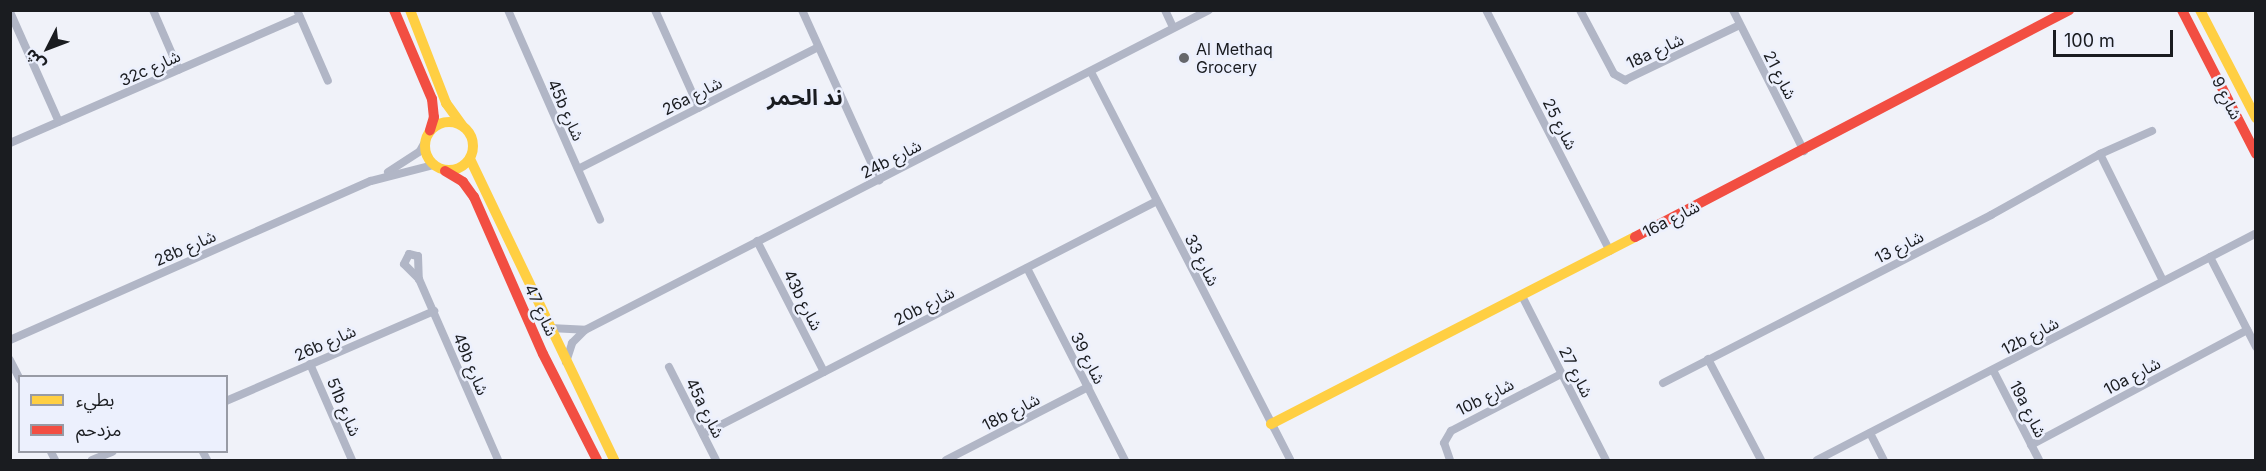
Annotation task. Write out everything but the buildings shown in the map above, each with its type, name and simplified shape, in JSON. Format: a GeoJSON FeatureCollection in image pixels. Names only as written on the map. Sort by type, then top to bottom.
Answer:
{"type":"FeatureCollection","features":[{"type":"Feature","properties":{"kind":"street"},"geometry":{"type":"LineString","coordinates":[[153,10],[179,70]]}},
{"type":"Feature","properties":{"kind":"street"},"geometry":{"type":"LineString","coordinates":[[394,10],[434,107],[427,139],[434,165],[445,171],[461,168],[470,159],[473,142],[446,103],[410,10]]}},
{"type":"Feature","properties":{"kind":"street","name":"45b شارع"},"geometry":{"type":"LineString","coordinates":[[507,10],[600,220]]}},
{"type":"Feature","properties":{"kind":"street"},"geometry":{"type":"LineString","coordinates":[[655,10],[699,108]]}},
{"type":"Feature","properties":{"kind":"street"},"geometry":{"type":"LineString","coordinates":[[802,10],[879,180]]}},
{"type":"Feature","properties":{"kind":"street"},"geometry":{"type":"LineString","coordinates":[[1165,10],[1173,27]]}},
{"type":"Feature","properties":{"kind":"street","name":"24b شارع"},"geometry":{"type":"LineString","coordinates":[[566,363],[572,343],[585,330],[1209,10]]}},
{"type":"Feature","properties":{"kind":"street","name":"شارع 25"},"geometry":{"type":"LineString","coordinates":[[1486,10],[1610,250]]}},
{"type":"Feature","properties":{"kind":"street","name":"18a شارع"},"geometry":{"type":"LineString","coordinates":[[1580,10],[1614,74],[1625,80],[1740,25]]}},
{"type":"Feature","properties":{"kind":"street","name":"شارع 21"},"geometry":{"type":"LineString","coordinates":[[1733,10],[1804,151]]}},
{"type":"Feature","properties":{"kind":"street","name":"16a شارع"},"geometry":{"type":"LineString","coordinates":[[1271,424],[1804,151],[2069,10]]}},
{"type":"Feature","properties":{"kind":"street","name":"شارع 9"},"geometry":{"type":"LineString","coordinates":[[2182,10],[2256,154]]}},
{"type":"Feature","properties":{"kind":"street","name":"شارع 9"},"geometry":{"type":"LineString","coordinates":[[2200,10],[2256,118]]}},
{"type":"Feature","properties":{"kind":"street"},"geometry":{"type":"LineString","coordinates":[[10,12],[59,122]]}},
{"type":"Feature","properties":{"kind":"street"},"geometry":{"type":"LineString","coordinates":[[298,14],[328,81]]}},
{"type":"Feature","properties":{"kind":"street","name":"32c شارع"},"geometry":{"type":"LineString","coordinates":[[10,143],[179,70],[298,14]]}},
{"type":"Feature","properties":{"kind":"street","name":"26a شارع"},"geometry":{"type":"LineString","coordinates":[[578,169],[818,47]]}},
{"type":"Feature","properties":{"kind":"street","name":"شارع 33"},"geometry":{"type":"LineString","coordinates":[[1091,72],[1290,460]]}},
{"type":"Feature","properties":{"kind":"street"},"geometry":{"type":"LineString","coordinates":[[427,139],[439,124],[462,125]]}},
{"type":"Feature","properties":{"kind":"street","name":"شارع 13"},"geometry":{"type":"LineString","coordinates":[[1663,383],[1991,215],[2100,154],[2152,131]]}},
{"type":"Feature","properties":{"kind":"street","name":"28b شارع"},"geometry":{"type":"LineString","coordinates":[[10,340],[371,181],[409,159],[427,139]]}},
{"type":"Feature","properties":{"kind":"street"},"geometry":{"type":"LineString","coordinates":[[2100,154],[2162,279]]}},
{"type":"Feature","properties":{"kind":"street","name":"شارع 47"},"geometry":{"type":"LineString","coordinates":[[470,159],[614,460]]}},
{"type":"Feature","properties":{"kind":"street","name":"28b شارع"},"geometry":{"type":"LineString","coordinates":[[371,181],[434,165]]}},
{"type":"Feature","properties":{"kind":"street","name":"شارع 47"},"geometry":{"type":"LineString","coordinates":[[445,171],[463,182],[474,197],[543,354],[597,460]]}},
{"type":"Feature","properties":{"kind":"street","name":"20b شارع"},"geometry":{"type":"LineString","coordinates":[[703,434],[1157,201]]}},
{"type":"Feature","properties":{"kind":"street","name":"12b شارع"},"geometry":{"type":"LineString","coordinates":[[1817,460],[1993,370],[2162,279],[2255,233]]}},
{"type":"Feature","properties":{"kind":"street","name":"43b شارع"},"geometry":{"type":"LineString","coordinates":[[758,242],[824,372]]}},
{"type":"Feature","properties":{"kind":"street"},"geometry":{"type":"LineString","coordinates":[[2210,257],[2256,347]]}},
{"type":"Feature","properties":{"kind":"street","name":"شارع 39"},"geometry":{"type":"LineString","coordinates":[[1027,268],[1125,460]]}},
{"type":"Feature","properties":{"kind":"street","name":"49b شارع"},"geometry":{"type":"LineString","coordinates":[[419,279],[498,460]]}},
{"type":"Feature","properties":{"kind":"street","name":"شارع 27"},"geometry":{"type":"LineString","coordinates":[[1522,296],[1606,460]]}},
{"type":"Feature","properties":{"kind":"street","name":"26b شارع"},"geometry":{"type":"LineString","coordinates":[[228,400],[434,311]]}},
{"type":"Feature","properties":{"kind":"street"},"geometry":{"type":"LineString","coordinates":[[550,328],[585,330]]}},
{"type":"Feature","properties":{"kind":"street","name":"10a شارع"},"geometry":{"type":"LineString","coordinates":[[2031,445],[2247,330]]}},
{"type":"Feature","properties":{"kind":"street"},"geometry":{"type":"LineString","coordinates":[[10,360],[18,376]]}},
{"type":"Feature","properties":{"kind":"street"},"geometry":{"type":"LineString","coordinates":[[1708,360],[1761,460]]}},
{"type":"Feature","properties":{"kind":"street","name":"51b شارع"},"geometry":{"type":"LineString","coordinates":[[310,364],[352,460]]}},
{"type":"Feature","properties":{"kind":"street","name":"45a شارع"},"geometry":{"type":"LineString","coordinates":[[669,367],[716,460]]}},
{"type":"Feature","properties":{"kind":"street","name":"19a شارع"},"geometry":{"type":"LineString","coordinates":[[1993,370],[2039,460]]}},
{"type":"Feature","properties":{"kind":"street","name":"10b شارع"},"geometry":{"type":"LineString","coordinates":[[1450,460],[1444,443],[1450,431],[1561,374]]}},
{"type":"Feature","properties":{"kind":"street","name":"18b شارع"},"geometry":{"type":"LineString","coordinates":[[946,460],[1088,387]]}},
{"type":"Feature","properties":{"kind":"street"},"geometry":{"type":"LineString","coordinates":[[1870,433],[1884,460]]}},
{"type":"Feature","properties":{"kind":"street"},"geometry":{"type":"LineString","coordinates":[[92,460],[110,453]]}},
{"type":"Feature","properties":{"kind":"traffic: slow"},"geometry":{"type":"LineString","coordinates":[[410,10],[446,103],[462,125]]}},
{"type":"Feature","properties":{"kind":"traffic: slow"},"geometry":{"type":"LineString","coordinates":[[2200,10],[2256,118]]}},
{"type":"Feature","properties":{"kind":"traffic: slow"},"geometry":{"type":"LineString","coordinates":[[444,122],[454,122],[466,129],[473,141],[473,146],[473,151],[466,163],[454,170],[444,170],[429,159],[425,151],[425,141],[436,126],[444,122]]}},
{"type":"Feature","properties":{"kind":"traffic: slow"},"geometry":{"type":"LineString","coordinates":[[470,159],[614,460]]}},
{"type":"Feature","properties":{"kind":"traffic: slow"},"geometry":{"type":"LineString","coordinates":[[1271,424],[1635,237]]}},
{"type":"Feature","properties":{"kind":"traffic: jam"},"geometry":{"type":"LineString","coordinates":[[394,10],[432,99],[434,117],[430,130]]}},
{"type":"Feature","properties":{"kind":"traffic: jam"},"geometry":{"type":"LineString","coordinates":[[1635,237],[2069,10]]}},
{"type":"Feature","properties":{"kind":"traffic: jam"},"geometry":{"type":"LineString","coordinates":[[2182,10],[2256,154]]}},
{"type":"Feature","properties":{"kind":"traffic: jam"},"geometry":{"type":"LineString","coordinates":[[445,171],[463,182],[474,197],[543,354],[597,460]]}},
{"type":"Feature","properties":{"kind":"place","name":"Al Methaq Grocery"},"geometry":{"type":"Point","coordinates":[1184,58]}},
{"type":"Feature","properties":{"kind":"district","name":"ند الحمر"},"geometry":{"type":"Point","coordinates":[805,98]}}]}
